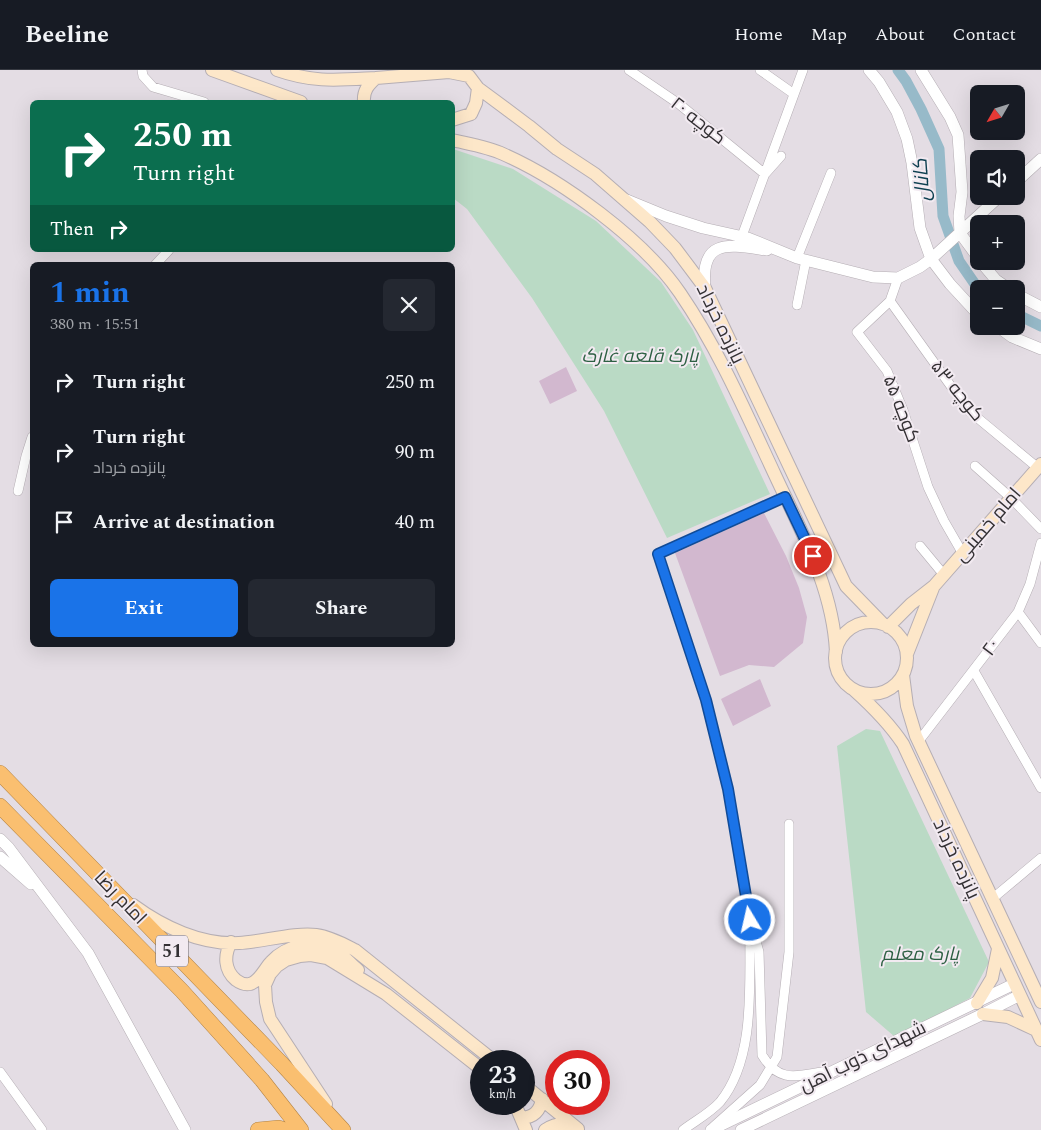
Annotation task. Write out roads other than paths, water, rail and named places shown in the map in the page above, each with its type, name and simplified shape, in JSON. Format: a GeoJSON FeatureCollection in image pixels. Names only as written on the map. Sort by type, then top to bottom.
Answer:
{"type":"FeatureCollection","features":[{"type":"Feature","properties":{"kind":"highway","name":"امام رضا"},"geometry":{"type":"LineString","coordinates":[[0,774],[282,1064],[342,1129]]}},
{"type":"Feature","properties":{"kind":"highway","name":"امام رضا"},"geometry":{"type":"LineString","coordinates":[[0,806],[182,991],[262,1080],[300,1130]]}},
{"type":"Feature","properties":{"kind":"highway"},"geometry":{"type":"LineString","coordinates":[[258,1130],[279,1128],[285,1130]]}},
{"type":"Feature","properties":{"kind":"main road"},"geometry":{"type":"LineString","coordinates":[[212,70],[295,100]]}},
{"type":"Feature","properties":{"kind":"main road","name":"پانزده خرداد"},"geometry":{"type":"LineString","coordinates":[[277,70],[313,80],[334,81],[386,75],[448,72],[469,76],[557,149],[594,174],[650,222],[675,248],[705,288],[842,577],[855,596],[885,626]]}},
{"type":"Feature","properties":{"kind":"main road"},"geometry":{"type":"LineString","coordinates":[[364,100],[368,84],[386,75]]}},
{"type":"Feature","properties":{"kind":"main road"},"geometry":{"type":"LineString","coordinates":[[455,119],[470,114],[476,103],[476,80]]}},
{"type":"Feature","properties":{"kind":"main road","name":"پانزده خرداد"},"geometry":{"type":"LineString","coordinates":[[455,141],[502,154],[543,175],[581,200],[612,223],[653,261],[680,292],[722,362],[813,556],[827,598],[835,636],[836,652]]}},
{"type":"Feature","properties":{"kind":"main road","name":"امام خمینی"},"geometry":{"type":"LineString","coordinates":[[885,626],[934,586],[1039,466]]}},
{"type":"Feature","properties":{"kind":"main road","name":"امام خمینی"},"geometry":{"type":"LineString","coordinates":[[907,654],[934,586]]}},
{"type":"Feature","properties":{"kind":"main road"},"geometry":{"type":"LineString","coordinates":[[872,622],[885,626],[897,634],[904,643],[907,665],[903,676],[892,688],[876,694],[865,694],[854,690],[845,683],[839,674],[836,652],[839,642],[845,634],[862,624],[872,622]]}},
{"type":"Feature","properties":{"kind":"main road","name":"پانزده خرداد"},"geometry":{"type":"LineString","coordinates":[[903,676],[907,706],[918,742],[1041,1002]]}},
{"type":"Feature","properties":{"kind":"main road","name":"پانزده خرداد"},"geometry":{"type":"LineString","coordinates":[[854,690],[877,711],[892,728],[902,744],[1039,1035]]}},
{"type":"Feature","properties":{"kind":"main road"},"geometry":{"type":"LineString","coordinates":[[110,888],[135,907],[170,927],[194,937],[231,942],[314,935],[338,942],[355,950],[480,1050]]}},
{"type":"Feature","properties":{"kind":"main road"},"geometry":{"type":"LineString","coordinates":[[231,942],[227,950],[227,969],[233,978],[241,984],[250,984],[258,979],[272,960],[282,952],[306,944],[334,950],[386,994],[470,1059]]}},
{"type":"Feature","properties":{"kind":"main road"},"geometry":{"type":"LineString","coordinates":[[998,949],[992,978],[980,1008],[1008,1017],[1039,1035]]}},
{"type":"Feature","properties":{"kind":"main road"},"geometry":{"type":"LineString","coordinates":[[342,1129],[270,1019],[265,985],[270,974],[286,960],[311,955],[327,958],[386,994]]}},
{"type":"Feature","properties":{"kind":"main road"},"geometry":{"type":"LineString","coordinates":[[535,1094],[579,1129]]}},
{"type":"Feature","properties":{"kind":"main road"},"geometry":{"type":"LineString","coordinates":[[524,1124],[534,1115],[541,1105],[542,1099]]}},
{"type":"Feature","properties":{"kind":"main road"},"geometry":{"type":"LineString","coordinates":[[545,1130],[559,1124],[568,1124],[579,1129]]}},
{"type":"Feature","properties":{"kind":"street"},"geometry":{"type":"LineString","coordinates":[[142,70],[142,76],[153,87],[197,100]]}},
{"type":"Feature","properties":{"kind":"street","name":"کوچه ۲۰"},"geometry":{"type":"LineString","coordinates":[[629,70],[678,104],[766,174]]}},
{"type":"Feature","properties":{"kind":"street"},"geometry":{"type":"LineString","coordinates":[[760,70],[794,94]]}},
{"type":"Feature","properties":{"kind":"street"},"geometry":{"type":"LineString","coordinates":[[742,236],[803,70]]}},
{"type":"Feature","properties":{"kind":"street"},"geometry":{"type":"LineString","coordinates":[[869,70],[879,82],[897,112],[907,139],[920,228],[950,284],[970,306]]}},
{"type":"Feature","properties":{"kind":"street"},"geometry":{"type":"LineString","coordinates":[[921,70],[958,135],[962,192],[959,216],[960,233],[970,246]]}},
{"type":"Feature","properties":{"kind":"street"},"geometry":{"type":"LineString","coordinates":[[766,174],[781,156]]}},
{"type":"Feature","properties":{"kind":"street"},"geometry":{"type":"LineString","coordinates":[[1025,174],[1041,159]]}},
{"type":"Feature","properties":{"kind":"street"},"geometry":{"type":"LineString","coordinates":[[797,305],[802,259],[831,173]]}},
{"type":"Feature","properties":{"kind":"street"},"geometry":{"type":"LineString","coordinates":[[620,197],[666,216],[702,228],[742,236],[802,259],[873,277],[898,278],[920,267],[934,256],[990,205]]}},
{"type":"Feature","properties":{"kind":"street"},"geometry":{"type":"LineString","coordinates":[[705,288],[704,266],[706,261],[714,251],[722,247],[733,246],[779,251]]}},
{"type":"Feature","properties":{"kind":"street"},"geometry":{"type":"LineString","coordinates":[[159,262],[167,252]]}},
{"type":"Feature","properties":{"kind":"street"},"geometry":{"type":"LineString","coordinates":[[988,270],[996,280]]}},
{"type":"Feature","properties":{"kind":"street","name":"کوچه ۵۵"},"geometry":{"type":"LineString","coordinates":[[898,278],[890,300],[858,332],[887,371],[903,410],[928,487],[944,521],[963,554]]}},
{"type":"Feature","properties":{"kind":"street"},"geometry":{"type":"LineString","coordinates":[[1025,299],[1041,307]]}},
{"type":"Feature","properties":{"kind":"street","name":"کوچه ۵۳"},"geometry":{"type":"LineString","coordinates":[[890,300],[968,410],[1039,466]]}},
{"type":"Feature","properties":{"kind":"street"},"geometry":{"type":"LineString","coordinates":[[1009,335],[1041,349]]}},
{"type":"Feature","properties":{"kind":"street"},"geometry":{"type":"LineString","coordinates":[[18,492],[30,443]]}},
{"type":"Feature","properties":{"kind":"street"},"geometry":{"type":"LineString","coordinates":[[975,466],[1011,498],[1041,530]]}},
{"type":"Feature","properties":{"kind":"street"},"geometry":{"type":"LineString","coordinates":[[785,497],[658,554],[706,700],[728,789],[750,920],[759,952],[762,1055],[774,1070],[788,1076],[839,1069]]}},
{"type":"Feature","properties":{"kind":"street","name":"۲۰"},"geometry":{"type":"LineString","coordinates":[[918,742],[1018,612],[1030,584],[1041,542]]}},
{"type":"Feature","properties":{"kind":"street"},"geometry":{"type":"LineString","coordinates":[[920,546],[944,575]]}},
{"type":"Feature","properties":{"kind":"street"},"geometry":{"type":"LineString","coordinates":[[1018,612],[1041,643]]}},
{"type":"Feature","properties":{"kind":"street"},"geometry":{"type":"LineString","coordinates":[[974,671],[1041,788]]}},
{"type":"Feature","properties":{"kind":"street"},"geometry":{"type":"LineString","coordinates":[[710,1130],[760,1085],[777,1057],[789,952],[789,824]]}},
{"type":"Feature","properties":{"kind":"street"},"geometry":{"type":"LineString","coordinates":[[0,839],[9,848],[88,953],[184,1130]]}},
{"type":"Feature","properties":{"kind":"street"},"geometry":{"type":"LineString","coordinates":[[0,858],[49,901]]}},
{"type":"Feature","properties":{"kind":"street"},"geometry":{"type":"LineString","coordinates":[[992,899],[1041,858]]}},
{"type":"Feature","properties":{"kind":"street"},"geometry":{"type":"LineString","coordinates":[[683,1130],[719,1102],[736,1076],[743,1054],[748,1024],[750,920]]}},
{"type":"Feature","properties":{"kind":"street","name":"شهدای ذوب آهن"},"geometry":{"type":"LineString","coordinates":[[740,1130],[921,1044],[980,1008],[1017,989]]}},
{"type":"Feature","properties":{"kind":"street","name":"شهدای ذوب آهن"},"geometry":{"type":"LineString","coordinates":[[710,1130],[916,1032],[980,1008]]}},
{"type":"Feature","properties":{"kind":"street"},"geometry":{"type":"LineString","coordinates":[[916,1032],[921,1044]]}},
{"type":"Feature","properties":{"kind":"street"},"geometry":{"type":"LineString","coordinates":[[0,1072],[42,1130]]}},
{"type":"Feature","properties":{"kind":"waterway","name":"کانال"},"geometry":{"type":"LineString","coordinates":[[898,70],[921,109],[939,149],[943,216],[959,261],[972,280]]}},
{"type":"Feature","properties":{"kind":"waterway","name":"کانال"},"geometry":{"type":"LineString","coordinates":[[1025,318],[1041,326]]}},
{"type":"Feature","properties":{"kind":"park label","name":"پارک قلعه غارک"},"geometry":{"type":"Point","coordinates":[640,356]}},
{"type":"Feature","properties":{"kind":"park label","name":"پارک معلم"},"geometry":{"type":"Point","coordinates":[920,954]}}]}
